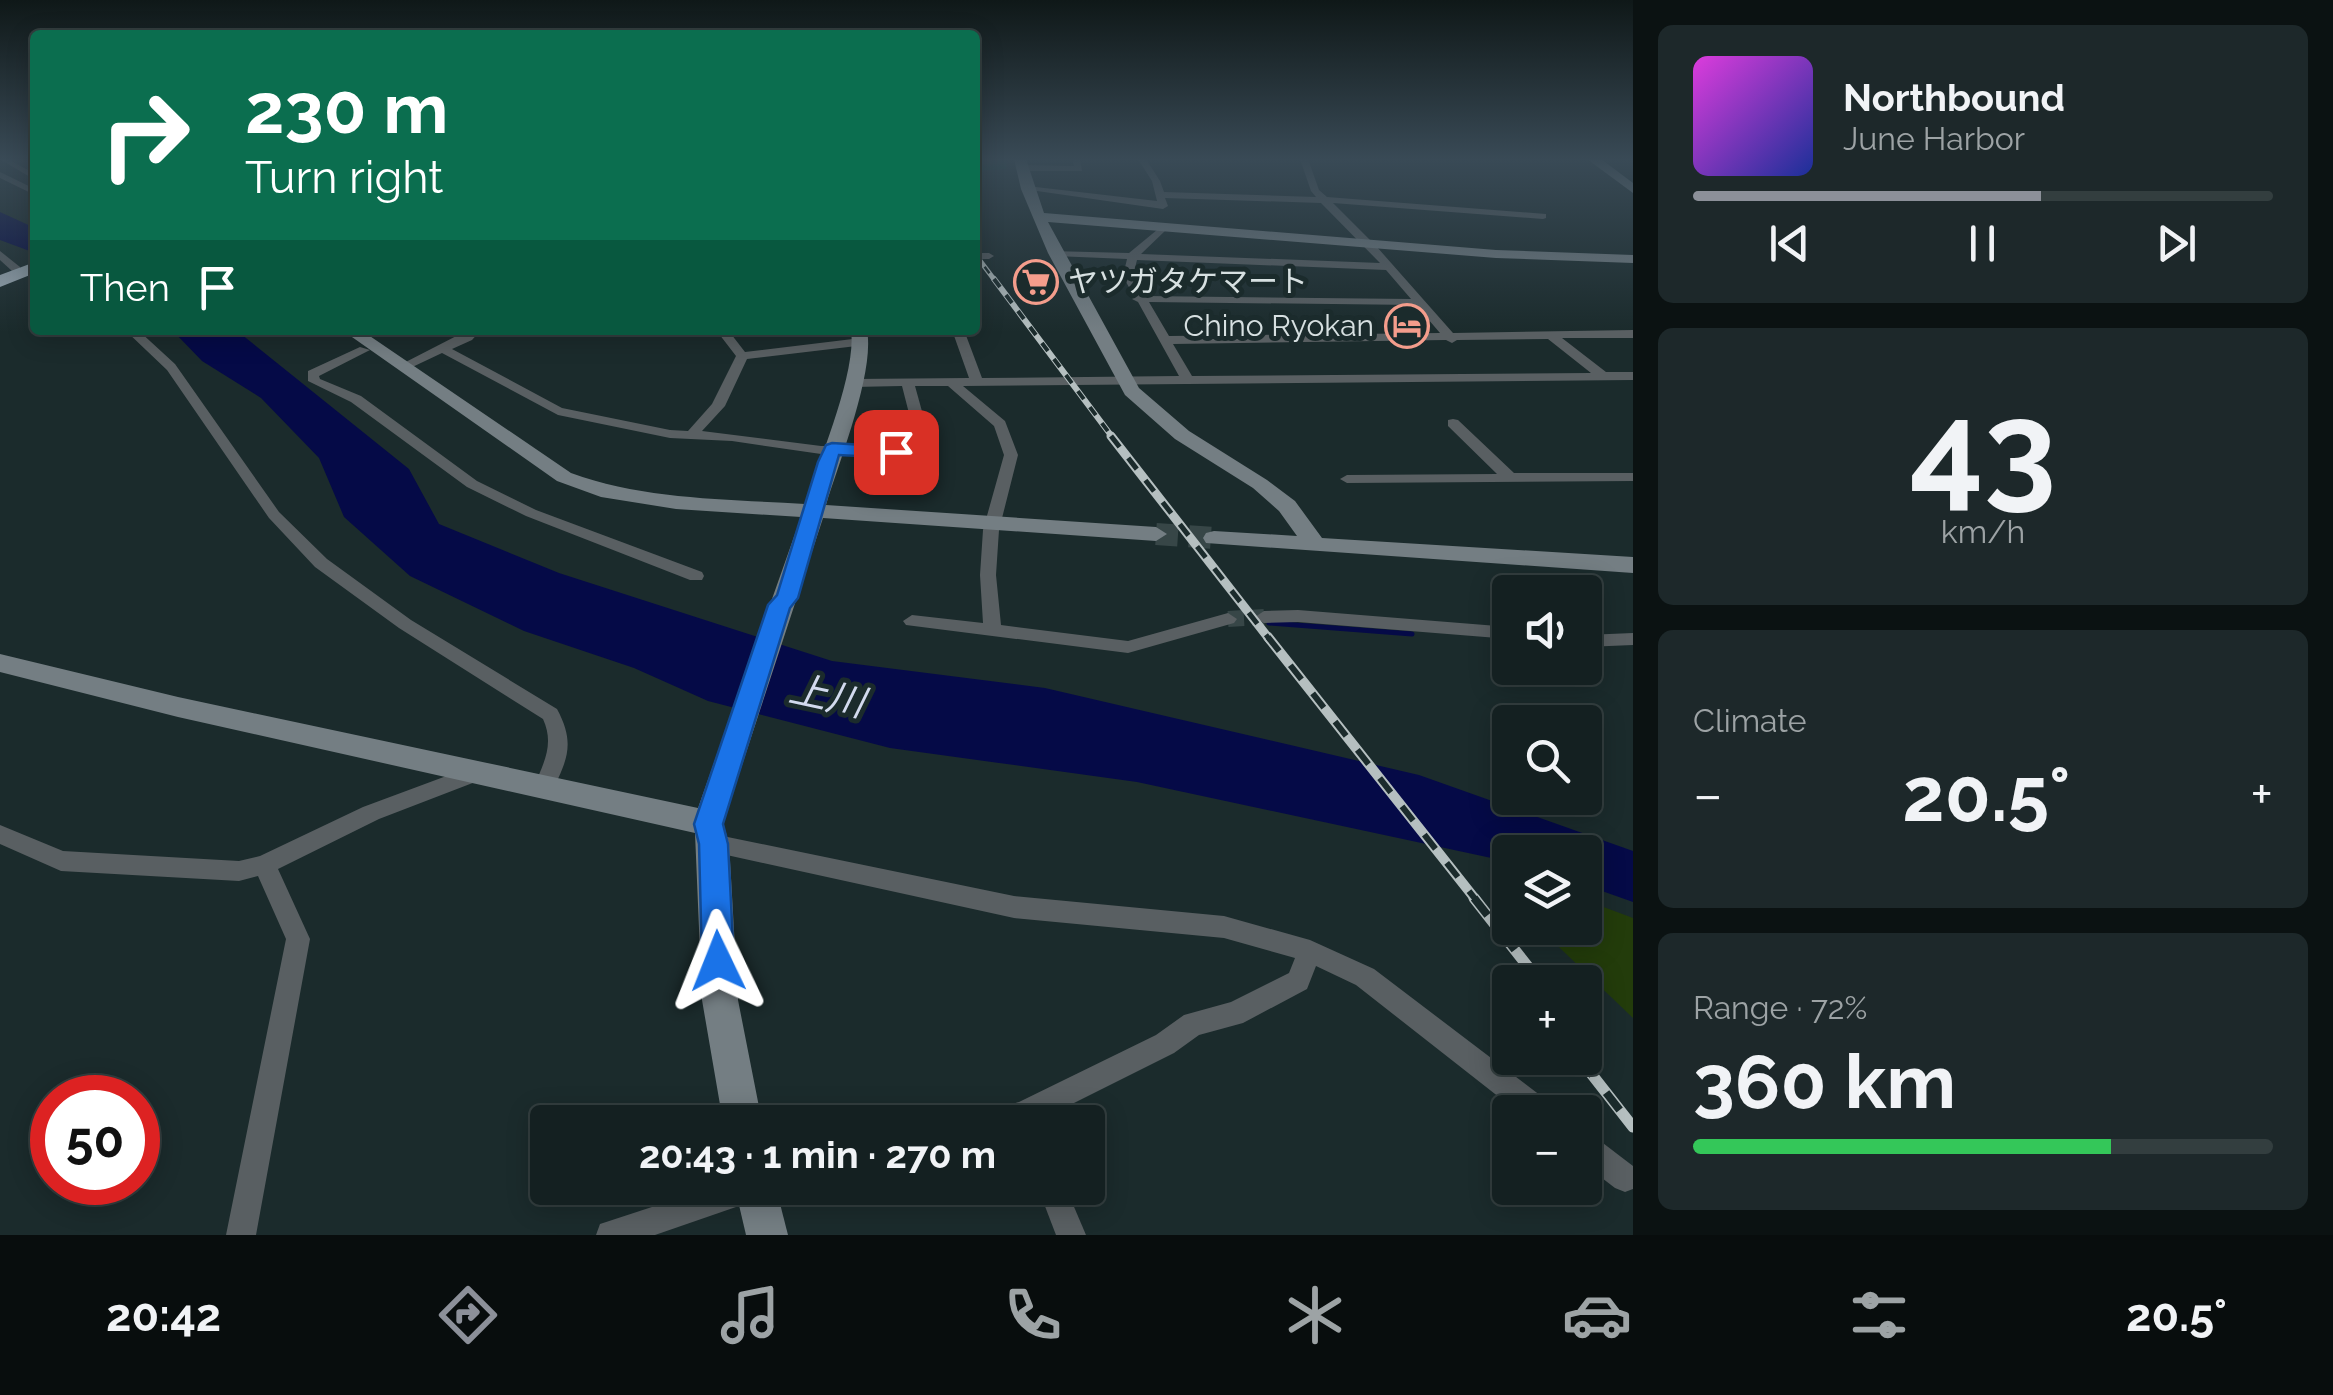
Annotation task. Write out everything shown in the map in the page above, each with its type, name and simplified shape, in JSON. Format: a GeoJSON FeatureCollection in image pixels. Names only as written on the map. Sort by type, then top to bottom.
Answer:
{"type":"FeatureCollection","features":[{"type":"Feature","properties":{"kind":"highway"},"geometry":{"type":"LineString","coordinates":[[0,281],[29,271]]}},
{"type":"Feature","properties":{"kind":"street"},"geometry":{"type":"LineString","coordinates":[[1315,545],[1286,506],[1158,417],[1126,381],[1038,217],[1368,245],[1633,259]]}},
{"type":"Feature","properties":{"kind":"street"},"geometry":{"type":"LineString","coordinates":[[1163,217],[1133,255],[1128,276],[1188,380]]}},
{"type":"Feature","properties":{"kind":"street"},"geometry":{"type":"LineString","coordinates":[[1340,217],[1452,339]]}},
{"type":"Feature","properties":{"kind":"street"},"geometry":{"type":"LineString","coordinates":[[0,254],[29,271]]}},
{"type":"Feature","properties":{"kind":"street"},"geometry":{"type":"LineString","coordinates":[[1055,254],[1388,267]]}},
{"type":"Feature","properties":{"kind":"street"},"geometry":{"type":"LineString","coordinates":[[980,256],[989,256]]}},
{"type":"Feature","properties":{"kind":"street"},"geometry":{"type":"LineString","coordinates":[[1138,299],[1419,302]]}},
{"type":"Feature","properties":{"kind":"street"},"geometry":{"type":"LineString","coordinates":[[1167,340],[1633,334]]}},
{"type":"Feature","properties":{"kind":"street"},"geometry":{"type":"LineString","coordinates":[[136,335],[171,367],[274,515],[321,562],[405,624],[550,714],[562,734],[543,788]]}},
{"type":"Feature","properties":{"kind":"street"},"geometry":{"type":"LineString","coordinates":[[357,335],[539,463],[600,491],[644,499],[1156,534]]}},
{"type":"Feature","properties":{"kind":"street"},"geometry":{"type":"LineString","coordinates":[[402,367],[467,335]]}},
{"type":"Feature","properties":{"kind":"street"},"geometry":{"type":"LineString","coordinates":[[726,335],[742,356]]}},
{"type":"Feature","properties":{"kind":"street"},"geometry":{"type":"LineString","coordinates":[[960,335],[978,384]]}},
{"type":"Feature","properties":{"kind":"street"},"geometry":{"type":"LineString","coordinates":[[741,1105],[720,1000],[711,834],[726,773],[779,605],[787,598],[853,383],[860,336],[742,356]]}},
{"type":"Feature","properties":{"kind":"street"},"geometry":{"type":"LineString","coordinates":[[1553,337],[1603,376]]}},
{"type":"Feature","properties":{"kind":"street"},"geometry":{"type":"LineString","coordinates":[[364,350],[319,368],[312,374],[314,381],[356,399],[472,484],[530,513],[696,576]]}},
{"type":"Feature","properties":{"kind":"street"},"geometry":{"type":"LineString","coordinates":[[443,350],[558,412],[670,434],[693,433],[832,449],[906,451],[921,433],[908,384]]}},
{"type":"Feature","properties":{"kind":"street"},"geometry":{"type":"LineString","coordinates":[[693,433],[718,406],[742,356]]}},
{"type":"Feature","properties":{"kind":"street"},"geometry":{"type":"LineString","coordinates":[[853,383],[1633,376]]}},
{"type":"Feature","properties":{"kind":"street"},"geometry":{"type":"LineString","coordinates":[[952,383],[1000,424],[1012,456],[992,522],[988,574],[992,629]]}},
{"type":"Feature","properties":{"kind":"street"},"geometry":{"type":"LineString","coordinates":[[1453,423],[1511,479]]}},
{"type":"Feature","properties":{"kind":"street"},"geometry":{"type":"LineString","coordinates":[[1347,479],[1633,477]]}},
{"type":"Feature","properties":{"kind":"street"},"geometry":{"type":"LineString","coordinates":[[1214,538],[1633,565]]}},
{"type":"Feature","properties":{"kind":"street"},"geometry":{"type":"LineString","coordinates":[[1264,618],[1298,616],[1492,632]]}},
{"type":"Feature","properties":{"kind":"street"},"geometry":{"type":"LineString","coordinates":[[912,621],[1128,646],[1228,619]]}},
{"type":"Feature","properties":{"kind":"street"},"geometry":{"type":"LineString","coordinates":[[1602,641],[1633,639]]}},
{"type":"Feature","properties":{"kind":"street"},"geometry":{"type":"LineString","coordinates":[[0,664],[543,788],[711,834],[1014,907],[1224,927],[1310,950],[1365,977],[1517,1095]]}},
{"type":"Feature","properties":{"kind":"street"},"geometry":{"type":"LineString","coordinates":[[0,834],[61,860],[215,872],[264,865],[371,814],[476,773]]}},
{"type":"Feature","properties":{"kind":"street"},"geometry":{"type":"LineString","coordinates":[[241,1235],[298,939],[277,886],[264,865]]}},
{"type":"Feature","properties":{"kind":"street"},"geometry":{"type":"LineString","coordinates":[[1050,1105],[1165,1044],[1192,1024],[1234,1014],[1298,982],[1310,950]]}},
{"type":"Feature","properties":{"kind":"street"},"geometry":{"type":"LineString","coordinates":[[1602,1160],[1626,1178]]}},
{"type":"Feature","properties":{"kind":"street"},"geometry":{"type":"LineString","coordinates":[[611,1235],[702,1205]]}},
{"type":"Feature","properties":{"kind":"street"},"geometry":{"type":"LineString","coordinates":[[758,1205],[766,1235]]}},
{"type":"Feature","properties":{"kind":"street"},"geometry":{"type":"LineString","coordinates":[[1059,1205],[1071,1235]]}},
{"type":"Feature","properties":{"kind":"green space"},"geometry":{"type":"Polygon","coordinates":[[[1602,906],[1633,918],[1633,1018],[1602,988],[1602,965],[1578,965],[1557,945],[1602,945],[1602,906]]]}},
{"type":"Feature","properties":{"kind":"water"},"geometry":{"type":"Polygon","coordinates":[[[0,217],[30,226],[30,251],[0,240],[0,217]]]}},
{"type":"Feature","properties":{"kind":"water","name":"上川"},"geometry":{"type":"Polygon","coordinates":[[[177,335],[242,335],[409,469],[439,524],[559,573],[832,661],[1045,688],[1419,775],[1492,801],[1492,815],[1532,815],[1588,835],[1492,835],[1492,858],[1137,782],[890,748],[708,701],[634,668],[524,631],[410,576],[344,517],[319,458],[261,398],[202,361],[177,335]]]}},
{"type":"Feature","properties":{"kind":"water"},"geometry":{"type":"Polygon","coordinates":[[[1602,840],[1633,851],[1633,902],[1602,891],[1602,840]]]}},
{"type":"Feature","properties":{"kind":"waterway"},"geometry":{"type":"LineString","coordinates":[[1269,623],[1412,634]]}},
{"type":"Feature","properties":{"kind":"tunnel"},"geometry":{"type":"LineString","coordinates":[[1156,534],[1214,538]]}},
{"type":"Feature","properties":{"kind":"tunnel"},"geometry":{"type":"LineString","coordinates":[[1228,619],[1264,617]]}},
{"type":"Feature","properties":{"kind":"railway"},"geometry":{"type":"LineString","coordinates":[[980,261],[996,282]]}},
{"type":"Feature","properties":{"kind":"railway"},"geometry":{"type":"LineString","coordinates":[[994,279],[1113,438]]}},
{"type":"Feature","properties":{"kind":"railway"},"geometry":{"type":"LineString","coordinates":[[1111,436],[1270,640]]}},
{"type":"Feature","properties":{"kind":"railway"},"geometry":{"type":"LineString","coordinates":[[1268,637],[1476,900]]}},
{"type":"Feature","properties":{"kind":"railway"},"geometry":{"type":"LineString","coordinates":[[1474,898],[1527,965]]}},
{"type":"Feature","properties":{"kind":"railway"},"geometry":{"type":"LineString","coordinates":[[1592,1075],[1633,1127]]}},
{"type":"Feature","properties":{"kind":"place","name":"ヤツガタケマート"},"geometry":{"type":"Point","coordinates":[1036,282]}},
{"type":"Feature","properties":{"kind":"place","name":"Chino Ryokan"},"geometry":{"type":"Point","coordinates":[1407,326]}},
{"type":"Feature","properties":{"kind":"route"},"geometry":{"type":"LineString","coordinates":[[718,961],[713,844],[708,824],[779,605],[787,598],[832,449],[896,452]]}}]}
